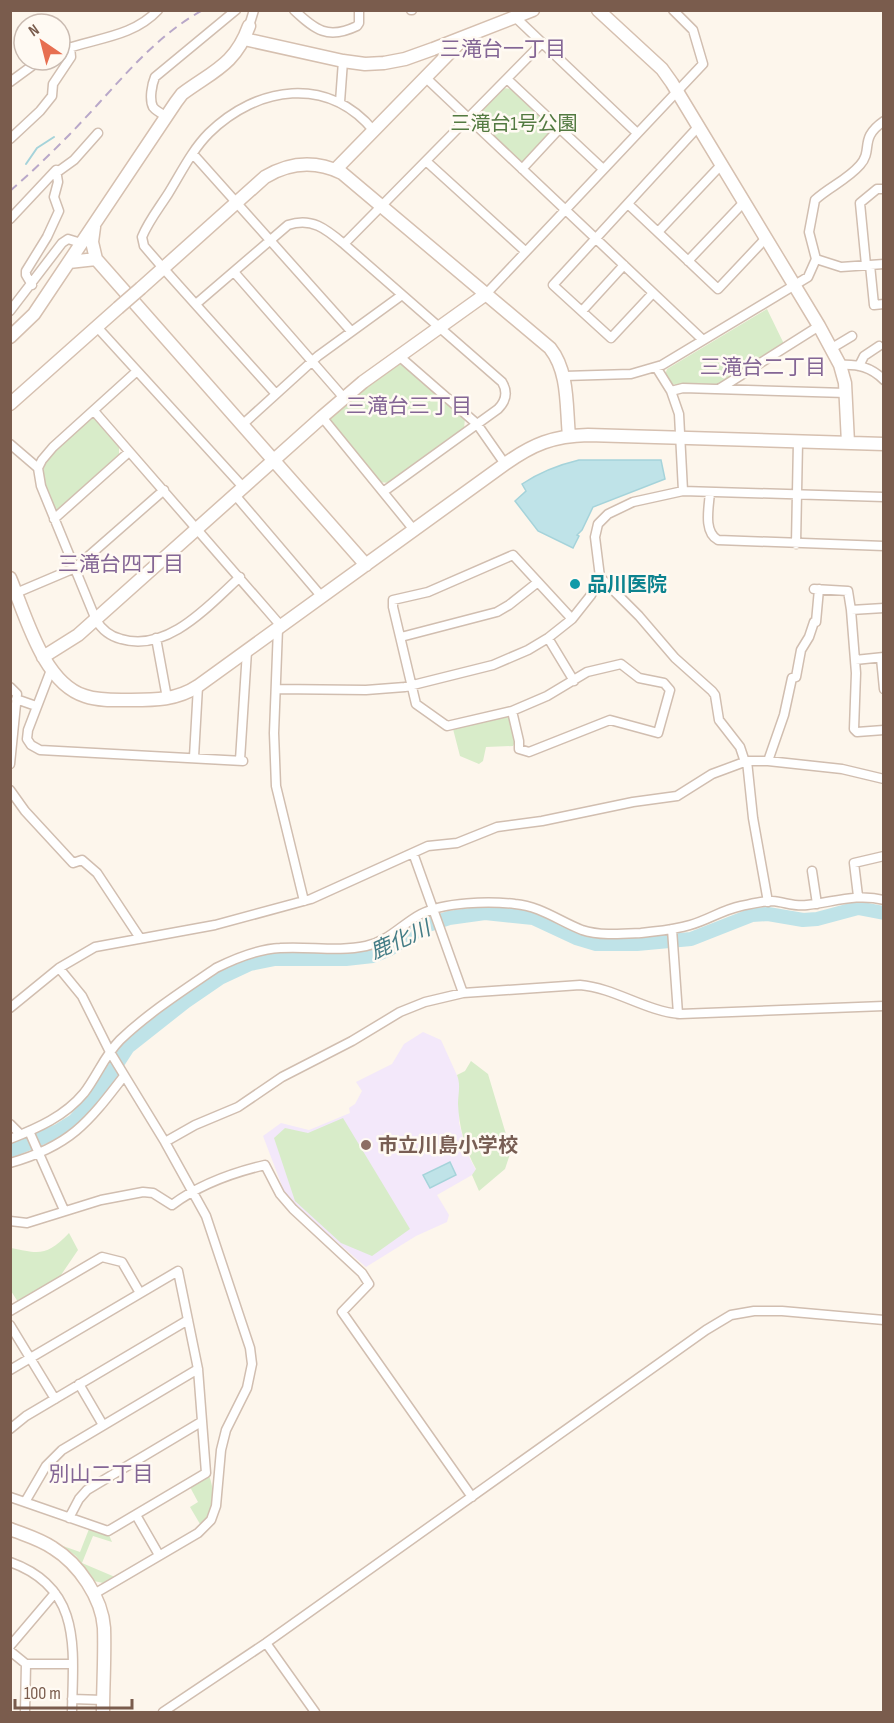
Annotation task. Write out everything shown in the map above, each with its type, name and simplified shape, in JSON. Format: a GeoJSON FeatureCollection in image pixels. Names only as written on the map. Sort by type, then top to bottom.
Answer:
{"type":"FeatureCollection","features":[{"type":"Feature","properties":{"kind":"street"},"geometry":{"type":"LineString","coordinates":[[72,46],[110,37],[145,22],[158,10]]}},
{"type":"Feature","properties":{"kind":"street"},"geometry":{"type":"LineString","coordinates":[[166,116],[156,110],[152,104],[155,77],[236,10]]}},
{"type":"Feature","properties":{"kind":"street"},"geometry":{"type":"LineString","coordinates":[[10,337],[34,314],[182,94],[232,58],[244,39],[254,10]]}},
{"type":"Feature","properties":{"kind":"street"},"geometry":{"type":"LineString","coordinates":[[294,10],[315,29],[323,33],[331,33],[357,26],[359,10]]}},
{"type":"Feature","properties":{"kind":"street"},"geometry":{"type":"LineString","coordinates":[[244,39],[343,61],[365,64],[384,63],[405,59],[533,10]]}},
{"type":"Feature","properties":{"kind":"street"},"geometry":{"type":"LineString","coordinates":[[598,10],[662,69],[832,348],[840,365],[846,393],[848,443]]}},
{"type":"Feature","properties":{"kind":"street"},"geometry":{"type":"LineString","coordinates":[[43,657],[58,650],[96,620],[344,398],[486,294],[703,64],[694,33],[674,10]]}},
{"type":"Feature","properties":{"kind":"street"},"geometry":{"type":"LineString","coordinates":[[515,17],[637,133]]}},
{"type":"Feature","properties":{"kind":"street"},"geometry":{"type":"LineString","coordinates":[[335,170],[465,36]]}},
{"type":"Feature","properties":{"kind":"street"},"geometry":{"type":"LineString","coordinates":[[344,244],[542,43]]}},
{"type":"Feature","properties":{"kind":"street"},"geometry":{"type":"LineString","coordinates":[[340,102],[343,61]]}},
{"type":"Feature","properties":{"kind":"street"},"geometry":{"type":"LineString","coordinates":[[10,82],[24,72]]}},
{"type":"Feature","properties":{"kind":"street"},"geometry":{"type":"LineString","coordinates":[[10,139],[40,111],[52,96],[53,84],[61,72]]}},
{"type":"Feature","properties":{"kind":"street"},"geometry":{"type":"LineString","coordinates":[[425,77],[703,340]]}},
{"type":"Feature","properties":{"kind":"street"},"geometry":{"type":"LineString","coordinates":[[507,79],[603,169]]}},
{"type":"Feature","properties":{"kind":"street"},"geometry":{"type":"LineString","coordinates":[[276,394],[144,246],[142,237],[193,154],[218,125],[264,98],[274,94],[295,93],[321,96],[340,102],[357,112],[374,131]]}},
{"type":"Feature","properties":{"kind":"street"},"geometry":{"type":"LineString","coordinates":[[564,376],[631,374],[656,368],[808,277],[816,259],[809,232],[815,200],[862,163],[870,132],[884,121]]}},
{"type":"Feature","properties":{"kind":"street"},"geometry":{"type":"LineString","coordinates":[[653,293],[611,338],[553,285],[698,127]]}},
{"type":"Feature","properties":{"kind":"street"},"geometry":{"type":"LineString","coordinates":[[522,169],[560,128]]}},
{"type":"Feature","properties":{"kind":"street"},"geometry":{"type":"LineString","coordinates":[[56,173],[74,160],[98,133]]}},
{"type":"Feature","properties":{"kind":"street"},"geometry":{"type":"LineString","coordinates":[[193,154],[351,331]]}},
{"type":"Feature","properties":{"kind":"street"},"geometry":{"type":"LineString","coordinates":[[426,161],[525,251]]}},
{"type":"Feature","properties":{"kind":"street"},"geometry":{"type":"LineString","coordinates":[[10,404],[265,177],[282,168],[308,164],[342,173],[543,340],[557,357],[564,376],[569,436]]}},
{"type":"Feature","properties":{"kind":"street"},"geometry":{"type":"LineString","coordinates":[[658,232],[722,165]]}},
{"type":"Feature","properties":{"kind":"street"},"geometry":{"type":"LineString","coordinates":[[10,219],[56,170],[56,173]]}},
{"type":"Feature","properties":{"kind":"street"},"geometry":{"type":"LineString","coordinates":[[32,285],[26,271],[47,237],[59,211],[54,197],[58,183],[56,173]]}},
{"type":"Feature","properties":{"kind":"street"},"geometry":{"type":"LineString","coordinates":[[884,189],[877,189],[860,203],[874,305],[884,304]]}},
{"type":"Feature","properties":{"kind":"street"},"geometry":{"type":"LineString","coordinates":[[688,261],[744,202]]}},
{"type":"Feature","properties":{"kind":"street"},"geometry":{"type":"LineString","coordinates":[[628,204],[718,289],[766,238]]}},
{"type":"Feature","properties":{"kind":"street"},"geometry":{"type":"LineString","coordinates":[[95,222],[92,242],[96,259],[366,565]]}},
{"type":"Feature","properties":{"kind":"street"},"geometry":{"type":"LineString","coordinates":[[196,304],[288,225],[313,222],[344,244],[494,374],[505,387],[506,395],[503,405],[382,492]]}},
{"type":"Feature","properties":{"kind":"street"},"geometry":{"type":"LineString","coordinates":[[10,311],[62,243],[68,239],[81,243]]}},
{"type":"Feature","properties":{"kind":"street"},"geometry":{"type":"LineString","coordinates":[[69,262],[96,259]]}},
{"type":"Feature","properties":{"kind":"street"},"geometry":{"type":"LineString","coordinates":[[816,259],[841,267],[884,264]]}},
{"type":"Feature","properties":{"kind":"street"},"geometry":{"type":"LineString","coordinates":[[582,311],[624,266]]}},
{"type":"Feature","properties":{"kind":"street"},"geometry":{"type":"LineString","coordinates":[[234,272],[344,398]]}},
{"type":"Feature","properties":{"kind":"street"},"geometry":{"type":"LineString","coordinates":[[242,425],[312,361],[402,295]]}},
{"type":"Feature","properties":{"kind":"street"},"geometry":{"type":"LineString","coordinates":[[718,389],[819,326]]}},
{"type":"Feature","properties":{"kind":"street"},"geometry":{"type":"LineString","coordinates":[[97,327],[239,491],[322,597]]}},
{"type":"Feature","properties":{"kind":"street"},"geometry":{"type":"LineString","coordinates":[[832,348],[852,336]]}},
{"type":"Feature","properties":{"kind":"street"},"geometry":{"type":"LineString","coordinates":[[859,366],[864,356],[879,346]]}},
{"type":"Feature","properties":{"kind":"street"},"geometry":{"type":"LineString","coordinates":[[399,356],[477,424],[505,464]]}},
{"type":"Feature","properties":{"kind":"street"},"geometry":{"type":"LineString","coordinates":[[840,365],[859,366],[872,370],[884,381]]}},
{"type":"Feature","properties":{"kind":"street"},"geometry":{"type":"LineString","coordinates":[[656,368],[671,391],[679,414],[683,491]]}},
{"type":"Feature","properties":{"kind":"street"},"geometry":{"type":"LineString","coordinates":[[137,371],[53,447],[42,460],[39,468],[41,486],[96,620],[105,632],[119,639],[129,642],[156,638],[180,628],[240,577]]}},
{"type":"Feature","properties":{"kind":"street"},"geometry":{"type":"LineString","coordinates":[[671,391],[683,388],[846,393]]}},
{"type":"Feature","properties":{"kind":"street"},"geometry":{"type":"LineString","coordinates":[[94,411],[240,577],[279,627],[274,753],[276,786],[304,901]]}},
{"type":"Feature","properties":{"kind":"street"},"geometry":{"type":"LineString","coordinates":[[322,417],[414,530]]}},
{"type":"Feature","properties":{"kind":"street"},"geometry":{"type":"LineString","coordinates":[[10,579],[43,657],[51,670],[70,689],[89,698],[104,700],[167,698],[181,695],[198,686],[526,449],[541,442],[569,436],[884,444]]}},
{"type":"Feature","properties":{"kind":"street"},"geometry":{"type":"LineString","coordinates":[[796,544],[798,442]]}},
{"type":"Feature","properties":{"kind":"street"},"geometry":{"type":"LineString","coordinates":[[10,444],[39,468]]}},
{"type":"Feature","properties":{"kind":"street"},"geometry":{"type":"LineString","coordinates":[[54,519],[129,452]]}},
{"type":"Feature","properties":{"kind":"street"},"geometry":{"type":"LineString","coordinates":[[16,592],[75,568],[164,490]]}},
{"type":"Feature","properties":{"kind":"street"},"geometry":{"type":"LineString","coordinates":[[276,689],[366,690],[413,685],[505,661],[528,650],[572,619],[591,595],[600,577],[596,530],[608,514],[633,502],[683,491],[884,497]]}},
{"type":"Feature","properties":{"kind":"street"},"geometry":{"type":"LineString","coordinates":[[710,492],[709,527],[714,537],[723,541],[884,546]]}},
{"type":"Feature","properties":{"kind":"street"},"geometry":{"type":"LineString","coordinates":[[512,711],[519,749],[529,752],[610,720],[658,733],[670,690],[664,683],[639,678],[621,664],[587,672],[547,696],[512,711],[447,726],[416,704],[393,600],[428,592],[513,555],[572,619]]}},
{"type":"Feature","properties":{"kind":"street"},"geometry":{"type":"LineString","coordinates":[[600,577],[639,616],[675,658],[712,691],[719,720],[740,747],[746,762],[768,902]]}},
{"type":"Feature","properties":{"kind":"street"},"geometry":{"type":"LineString","coordinates":[[401,637],[497,612],[538,582]]}},
{"type":"Feature","properties":{"kind":"street"},"geometry":{"type":"LineString","coordinates":[[768,761],[784,714],[792,678],[796,677],[801,650],[816,622],[816,589],[848,591],[855,660],[854,729],[857,732],[884,730]]}},
{"type":"Feature","properties":{"kind":"street"},"geometry":{"type":"LineString","coordinates":[[851,610],[884,608]]}},
{"type":"Feature","properties":{"kind":"street"},"geometry":{"type":"LineString","coordinates":[[156,638],[167,698]]}},
{"type":"Feature","properties":{"kind":"street"},"geometry":{"type":"LineString","coordinates":[[548,638],[574,681]]}},
{"type":"Feature","properties":{"kind":"street"},"geometry":{"type":"LineString","coordinates":[[51,670],[27,735],[32,745],[40,750],[242,760],[247,651]]}},
{"type":"Feature","properties":{"kind":"street"},"geometry":{"type":"LineString","coordinates":[[855,660],[882,658],[884,689]]}},
{"type":"Feature","properties":{"kind":"street"},"geometry":{"type":"LineString","coordinates":[[194,757],[198,686]]}},
{"type":"Feature","properties":{"kind":"street"},"geometry":{"type":"LineString","coordinates":[[10,687],[16,694],[10,764]]}},
{"type":"Feature","properties":{"kind":"street"},"geometry":{"type":"LineString","coordinates":[[16,699],[36,706]]}},
{"type":"Feature","properties":{"kind":"street"},"geometry":{"type":"LineString","coordinates":[[10,1008],[59,968],[95,946],[215,925],[304,901],[334,890],[413,853],[432,846],[457,843],[497,827],[677,796],[712,774],[746,762],[768,761],[842,769],[884,779]]}},
{"type":"Feature","properties":{"kind":"street"},"geometry":{"type":"LineString","coordinates":[[10,790],[73,863],[82,860],[97,873],[140,938]]}},
{"type":"Feature","properties":{"kind":"street"},"geometry":{"type":"LineString","coordinates":[[413,853],[463,993]]}},
{"type":"Feature","properties":{"kind":"street"},"geometry":{"type":"LineString","coordinates":[[858,896],[854,862],[884,856]]}},
{"type":"Feature","properties":{"kind":"street"},"geometry":{"type":"LineString","coordinates":[[812,871],[817,904]]}},
{"type":"Feature","properties":{"kind":"street"},"geometry":{"type":"LineString","coordinates":[[10,1138],[29,1132],[68,1109],[83,1094],[119,1041],[140,1023],[226,962],[262,950],[367,946],[384,940],[413,919],[433,909],[490,903],[537,908],[581,929],[598,934],[673,930],[691,925],[726,909],[768,902],[796,906],[858,896],[884,900]]}},
{"type":"Feature","properties":{"kind":"street"},"geometry":{"type":"LineString","coordinates":[[673,930],[678,1014]]}},
{"type":"Feature","properties":{"kind":"street"},"geometry":{"type":"LineString","coordinates":[[59,968],[82,996],[111,1054],[165,1142],[206,1216],[237,1304],[250,1348],[252,1364],[248,1388],[224,1438],[216,1506],[211,1520],[198,1533],[93,1594]]}},
{"type":"Feature","properties":{"kind":"street"},"geometry":{"type":"LineString","coordinates":[[165,1142],[195,1125],[238,1107],[282,1077],[352,1041],[400,1012],[425,1002],[463,993],[593,986],[678,1014],[884,1006]]}},
{"type":"Feature","properties":{"kind":"street"},"geometry":{"type":"LineString","coordinates":[[10,1163],[37,1154],[73,1134],[95,1114],[123,1075]]}},
{"type":"Feature","properties":{"kind":"street"},"geometry":{"type":"LineString","coordinates":[[10,1124],[20,1134]]}},
{"type":"Feature","properties":{"kind":"street"},"geometry":{"type":"LineString","coordinates":[[29,1132],[64,1210]]}},
{"type":"Feature","properties":{"kind":"street"},"geometry":{"type":"LineString","coordinates":[[10,1221],[27,1223],[64,1210],[143,1192],[153,1193],[172,1205],[192,1190],[237,1172],[265,1165],[280,1194],[293,1209],[362,1274],[369,1284],[342,1312],[472,1497]]}},
{"type":"Feature","properties":{"kind":"street"},"geometry":{"type":"LineString","coordinates":[[10,1311],[102,1257],[122,1262],[140,1293]]}},
{"type":"Feature","properties":{"kind":"street"},"geometry":{"type":"LineString","coordinates":[[10,1370],[178,1271],[198,1369],[206,1473],[108,1531],[10,1497]]}},
{"type":"Feature","properties":{"kind":"street"},"geometry":{"type":"LineString","coordinates":[[163,1713],[706,1330],[731,1315],[754,1311],[782,1311],[884,1320]]}},
{"type":"Feature","properties":{"kind":"street"},"geometry":{"type":"LineString","coordinates":[[10,1429],[26,1416],[188,1320]]}},
{"type":"Feature","properties":{"kind":"street"},"geometry":{"type":"LineString","coordinates":[[10,1326],[55,1399]]}},
{"type":"Feature","properties":{"kind":"street"},"geometry":{"type":"LineString","coordinates":[[25,1502],[51,1460],[62,1450],[198,1369]]}},
{"type":"Feature","properties":{"kind":"street"},"geometry":{"type":"LineString","coordinates":[[79,1384],[103,1425]]}},
{"type":"Feature","properties":{"kind":"street"},"geometry":{"type":"LineString","coordinates":[[69,1518],[79,1499],[87,1490],[201,1422]]}},
{"type":"Feature","properties":{"kind":"street"},"geometry":{"type":"LineString","coordinates":[[136,1515],[159,1555]]}},
{"type":"Feature","properties":{"kind":"street"},"geometry":{"type":"LineString","coordinates":[[10,1529],[38,1539],[61,1553],[73,1564],[93,1594],[100,1611],[104,1627],[103,1706],[72,1699]]}},
{"type":"Feature","properties":{"kind":"street"},"geometry":{"type":"LineString","coordinates":[[10,1572],[14,1563],[39,1575],[55,1593],[69,1618],[73,1664],[72,1713]]}},
{"type":"Feature","properties":{"kind":"street"},"geometry":{"type":"LineString","coordinates":[[10,1646],[55,1593]]}},
{"type":"Feature","properties":{"kind":"street"},"geometry":{"type":"LineString","coordinates":[[266,1642],[315,1713]]}},
{"type":"Feature","properties":{"kind":"street"},"geometry":{"type":"LineString","coordinates":[[10,1651],[26,1664],[73,1664]]}},
{"type":"Feature","properties":{"kind":"street"},"geometry":{"type":"LineString","coordinates":[[25,1713],[26,1664]]}},
{"type":"Feature","properties":{"kind":"shaded area","name":"市立川島小学校"},"geometry":{"type":"Polygon","coordinates":[[[423,1032],[441,1040],[460,1082],[459,1123],[467,1153],[476,1170],[472,1175],[437,1195],[449,1215],[447,1222],[416,1236],[366,1267],[287,1199],[263,1136],[281,1123],[309,1130],[350,1113],[349,1108],[355,1104],[362,1091],[356,1082],[392,1064],[404,1044],[423,1032]]]}},
{"type":"Feature","properties":{"kind":"green space","name":"三滝台1号公園"},"geometry":{"type":"Polygon","coordinates":[[[503,88],[513,89],[552,124],[554,130],[525,161],[519,161],[476,121],[476,116],[503,88]]]}},
{"type":"Feature","properties":{"kind":"green space"},"geometry":{"type":"Polygon","coordinates":[[[767,309],[784,344],[718,384],[676,385],[665,375],[667,369],[767,309]]]}},
{"type":"Feature","properties":{"kind":"green space"},"geometry":{"type":"Polygon","coordinates":[[[395,364],[402,364],[465,418],[464,429],[390,483],[378,482],[330,422],[331,415],[395,364]]]}},
{"type":"Feature","properties":{"kind":"green space"},"geometry":{"type":"Polygon","coordinates":[[[91,418],[96,419],[119,445],[119,456],[59,510],[54,508],[45,488],[44,468],[61,444],[91,418]]]}},
{"type":"Feature","properties":{"kind":"green space"},"geometry":{"type":"Polygon","coordinates":[[[506,716],[510,718],[516,740],[513,746],[486,747],[483,761],[479,764],[460,756],[453,729],[506,716]]]}},
{"type":"Feature","properties":{"kind":"green space"},"geometry":{"type":"Polygon","coordinates":[[[471,1061],[488,1074],[511,1151],[505,1169],[479,1191],[472,1175],[476,1169],[463,1138],[458,1104],[457,1075],[465,1071],[471,1061]]]}},
{"type":"Feature","properties":{"kind":"green space"},"geometry":{"type":"Polygon","coordinates":[[[343,1118],[410,1229],[372,1256],[341,1243],[295,1201],[274,1138],[285,1128],[308,1133],[343,1118]]]}},
{"type":"Feature","properties":{"kind":"green space"},"geometry":{"type":"Polygon","coordinates":[[[69,1233],[78,1250],[59,1278],[18,1302],[11,1291],[11,1248],[43,1251],[55,1246],[69,1233]]]}},
{"type":"Feature","properties":{"kind":"green space"},"geometry":{"type":"Polygon","coordinates":[[[209,1475],[213,1489],[212,1508],[200,1524],[190,1507],[198,1502],[190,1487],[209,1475]]]}},
{"type":"Feature","properties":{"kind":"green space"},"geometry":{"type":"Polygon","coordinates":[[[89,1529],[109,1535],[112,1542],[93,1536],[82,1563],[115,1577],[103,1583],[94,1581],[76,1556],[63,1546],[80,1552],[89,1529]]]}},
{"type":"Feature","properties":{"kind":"water"},"geometry":{"type":"Polygon","coordinates":[[[579,460],[661,460],[665,479],[593,507],[582,530],[577,535],[579,536],[573,548],[538,531],[515,501],[526,491],[522,484],[549,469],[579,460]]]}},
{"type":"Feature","properties":{"kind":"water"},"geometry":{"type":"Polygon","coordinates":[[[450,1162],[456,1175],[430,1188],[423,1175],[450,1162]]]}},
{"type":"Feature","properties":{"kind":"waterway"},"geometry":{"type":"LineString","coordinates":[[26,164],[37,148],[54,137]]}},
{"type":"Feature","properties":{"kind":"waterway","name":"鹿化川"},"geometry":{"type":"LineString","coordinates":[[10,1151],[58,1131],[74,1121],[95,1098],[128,1047],[185,1002],[220,978],[250,964],[275,959],[346,959],[373,956],[390,949],[425,926],[449,918],[485,913],[533,918],[576,938],[596,944],[637,944],[691,939],[752,915],[768,914],[803,920],[817,919],[858,908],[884,913]]}},
{"type":"Feature","properties":{"kind":"railway"},"geometry":{"type":"LineString","coordinates":[[10,191],[67,137],[147,52],[174,29],[203,10]]}},
{"type":"Feature","properties":{"kind":"place","name":"品川医院"},"geometry":{"type":"Point","coordinates":[575,584]}},
{"type":"Feature","properties":{"kind":"place","name":"市立川島小学校"},"geometry":{"type":"Point","coordinates":[366,1145]}},
{"type":"Feature","properties":{"kind":"district","name":"三滝台一丁目"},"geometry":{"type":"Point","coordinates":[503,49]}},
{"type":"Feature","properties":{"kind":"district","name":"三滝台二丁目"},"geometry":{"type":"Point","coordinates":[763,367]}},
{"type":"Feature","properties":{"kind":"district","name":"三滝台三丁目"},"geometry":{"type":"Point","coordinates":[409,406]}},
{"type":"Feature","properties":{"kind":"district","name":"三滝台四丁目"},"geometry":{"type":"Point","coordinates":[121,564]}},
{"type":"Feature","properties":{"kind":"district","name":"別山二丁目"},"geometry":{"type":"Point","coordinates":[101,1474]}}]}
